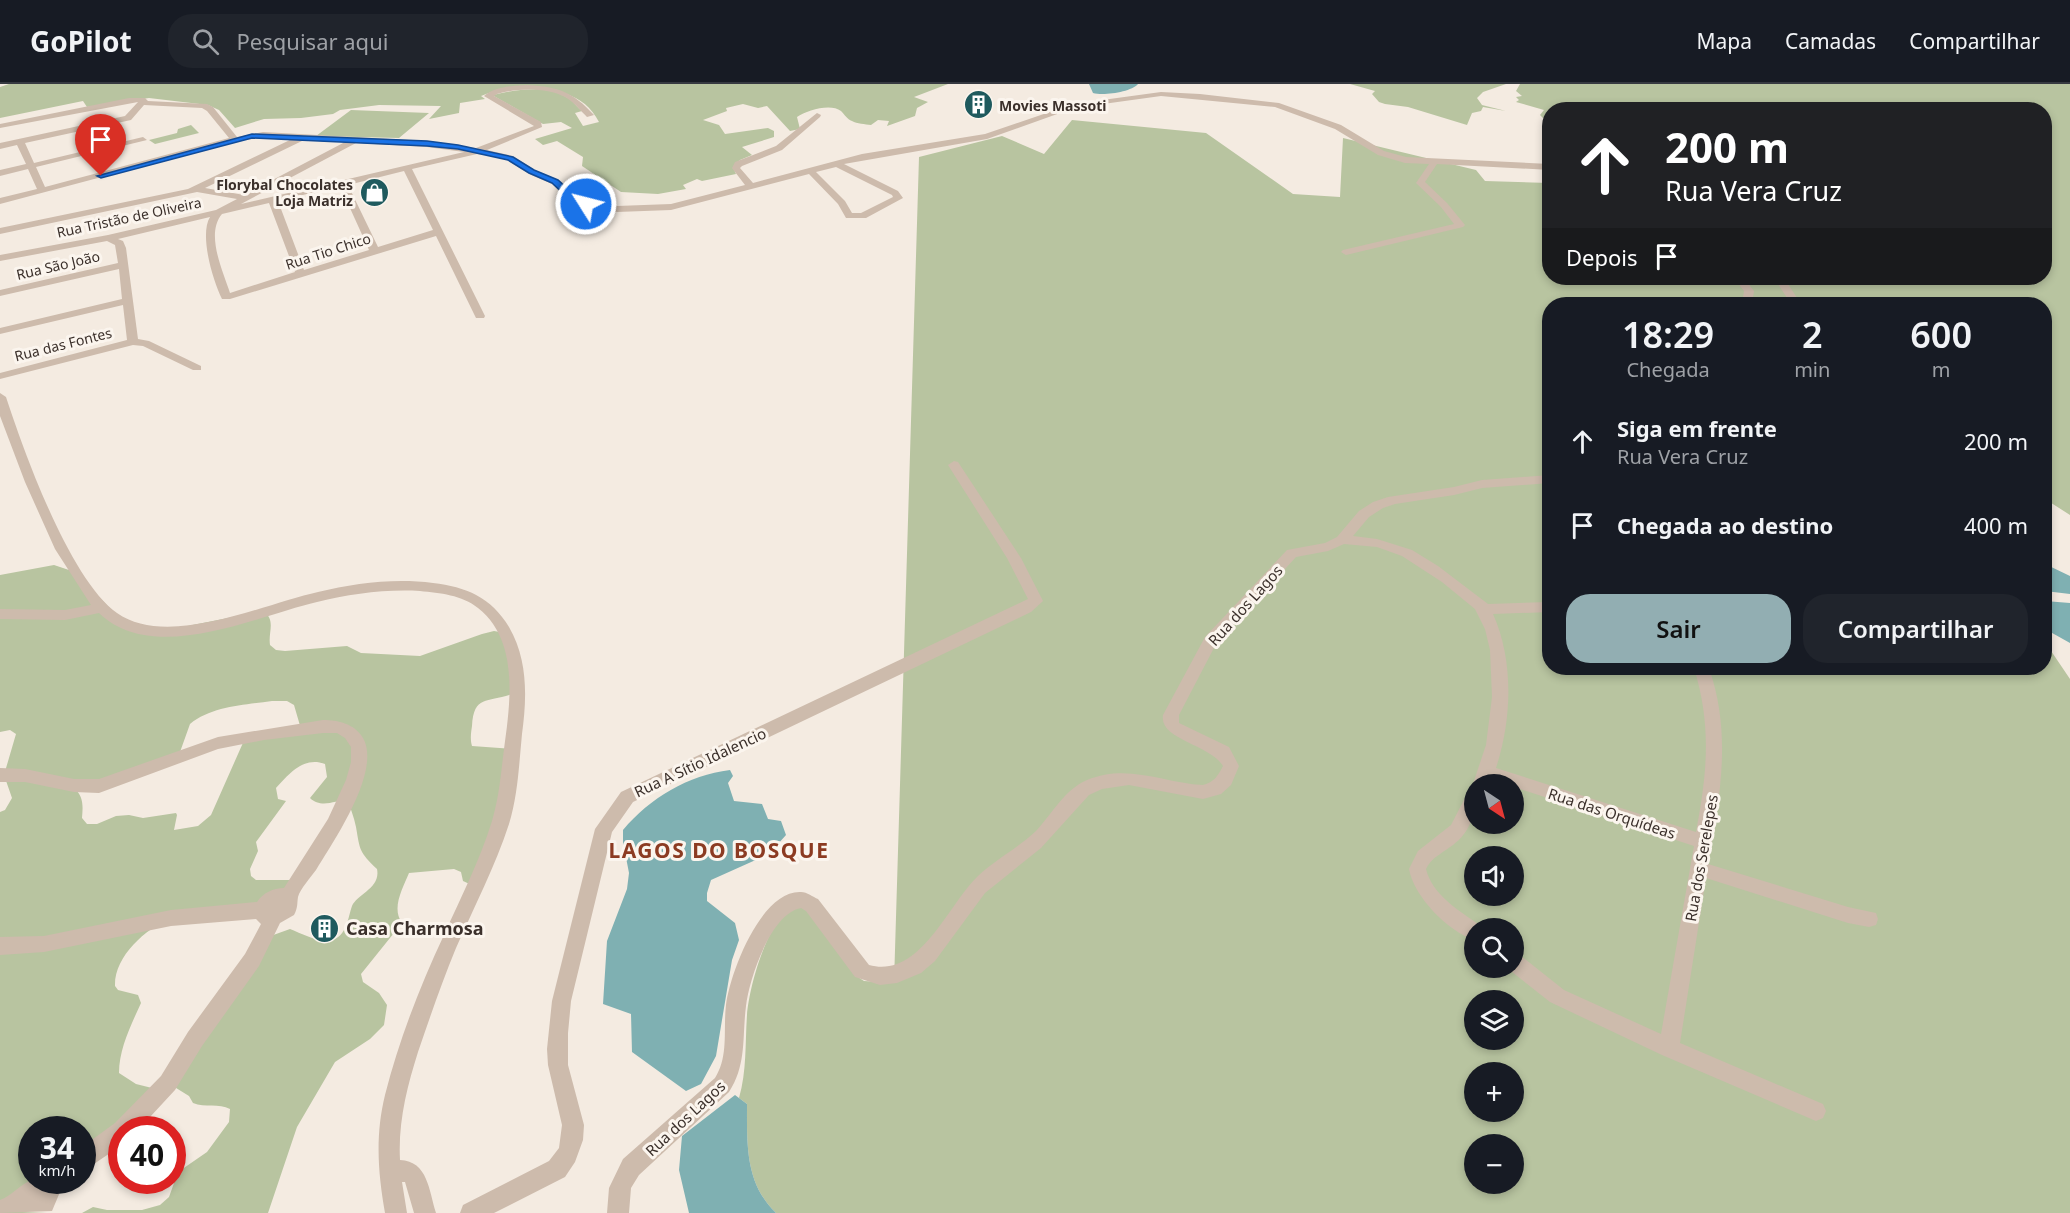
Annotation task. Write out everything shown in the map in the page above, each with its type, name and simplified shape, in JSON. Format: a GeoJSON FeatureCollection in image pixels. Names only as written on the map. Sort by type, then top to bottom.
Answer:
{"type":"FeatureCollection","features":[{"type":"Feature","properties":{"kind":"street"},"geometry":{"type":"LineString","coordinates":[[1180,94],[1187,88],[1211,87]]}},
{"type":"Feature","properties":{"kind":"street"},"geometry":{"type":"LineString","coordinates":[[474,152],[538,126],[488,96],[496,91],[517,88],[559,92],[571,97],[590,115]]}},
{"type":"Feature","properties":{"kind":"street"},"geometry":{"type":"LineString","coordinates":[[0,201],[260,135],[458,147],[510,158],[532,172],[555,182],[579,202],[602,207],[642,209],[671,207],[870,156],[987,136],[1073,106],[1138,96],[1180,94],[1276,105],[1338,127],[1387,156],[1433,163],[1542,167]]}},
{"type":"Feature","properties":{"kind":"street"},"geometry":{"type":"LineString","coordinates":[[0,126],[129,100],[145,100],[145,103],[204,106],[235,140]]}},
{"type":"Feature","properties":{"kind":"street"},"geometry":{"type":"LineString","coordinates":[[145,103],[141,136],[159,160]]}},
{"type":"Feature","properties":{"kind":"street"},"geometry":{"type":"LineString","coordinates":[[751,186],[737,172],[738,164],[779,148],[817,115]]}},
{"type":"Feature","properties":{"kind":"street"},"geometry":{"type":"LineString","coordinates":[[0,146],[20,142],[141,136]]}},
{"type":"Feature","properties":{"kind":"street"},"geometry":{"type":"LineString","coordinates":[[0,172],[141,136]]}},
{"type":"Feature","properties":{"kind":"street"},"geometry":{"type":"LineString","coordinates":[[0,231],[197,189],[301,138]]}},
{"type":"Feature","properties":{"kind":"street"},"geometry":{"type":"LineString","coordinates":[[219,212],[353,141]]}},
{"type":"Feature","properties":{"kind":"street"},"geometry":{"type":"LineString","coordinates":[[20,142],[42,190]]}},
{"type":"Feature","properties":{"kind":"street","name":"Rua Tristão de Oliveira"},"geometry":{"type":"LineString","coordinates":[[0,258],[108,238],[474,152]]}},
{"type":"Feature","properties":{"kind":"street"},"geometry":{"type":"LineString","coordinates":[[1346,252],[1460,225],[1444,205],[1420,183],[1431,170],[1433,163]]}},
{"type":"Feature","properties":{"kind":"street"},"geometry":{"type":"LineString","coordinates":[[811,171],[842,203],[849,216],[863,216],[898,198],[895,193],[839,165]]}},
{"type":"Feature","properties":{"kind":"street"},"geometry":{"type":"LineString","coordinates":[[407,168],[480,316]]}},
{"type":"Feature","properties":{"kind":"street"},"geometry":{"type":"LineString","coordinates":[[343,184],[374,250]]}},
{"type":"Feature","properties":{"kind":"street"},"geometry":{"type":"LineString","coordinates":[[197,189],[246,198]]}},
{"type":"Feature","properties":{"kind":"street"},"geometry":{"type":"LineString","coordinates":[[273,200],[301,274]]}},
{"type":"Feature","properties":{"kind":"street","name":"Rua Tio Chico"},"geometry":{"type":"LineString","coordinates":[[219,212],[211,222],[210,229],[215,262],[226,297],[438,232]]}},
{"type":"Feature","properties":{"kind":"street"},"geometry":{"type":"LineString","coordinates":[[108,238],[120,243],[133,342],[145,343],[197,368]]}},
{"type":"Feature","properties":{"kind":"street","name":"Rua São João"},"geometry":{"type":"LineString","coordinates":[[0,293],[122,265]]}},
{"type":"Feature","properties":{"kind":"street"},"geometry":{"type":"LineString","coordinates":[[0,331],[127,301]]}},
{"type":"Feature","properties":{"kind":"street","name":"Rua das Fontes"},"geometry":{"type":"LineString","coordinates":[[0,376],[133,342]]}},
{"type":"Feature","properties":{"kind":"street"},"geometry":{"type":"LineString","coordinates":[[0,397],[2,413],[70,563],[91,598],[101,608],[128,626],[162,631],[233,620],[348,591],[414,586],[456,591],[471,596],[484,604],[505,633],[516,659],[518,689],[509,785],[501,822],[484,869],[438,970],[405,1060],[387,1140],[396,1213]]}},
{"type":"Feature","properties":{"kind":"street","name":"Rua A Sítio Idalencio"},"geometry":{"type":"LineString","coordinates":[[471,1213],[557,1169],[567,1158],[574,1142],[573,1123],[556,1051],[560,1009],[601,838],[614,813],[627,797],[813,711],[1026,608],[1036,601],[1036,593],[1023,570],[1001,540],[954,465]]}},
{"type":"Feature","properties":{"kind":"street"},"geometry":{"type":"LineString","coordinates":[[1342,540],[1364,514],[1378,505],[1393,500],[1454,491],[1482,484],[1542,479]]}},
{"type":"Feature","properties":{"kind":"street"},"geometry":{"type":"LineString","coordinates":[[1342,540],[1380,542],[1405,551],[1430,566],[1485,609],[1497,645],[1500,687],[1497,735],[1486,774]]}},
{"type":"Feature","properties":{"kind":"street","name":"Rua dos Lagos"},"geometry":{"type":"LineString","coordinates":[[618,1213],[617,1196],[620,1182],[631,1167],[730,1075],[733,1064],[736,1004],[742,981],[767,924],[778,909],[791,902],[802,900],[812,905],[862,971],[877,976],[905,972],[917,966],[928,955],[987,879],[1041,838],[1076,796],[1088,788],[1099,782],[1133,779],[1198,793],[1220,786],[1227,780],[1231,766],[1228,758],[1223,752],[1173,727],[1170,721],[1171,715],[1210,641],[1273,571],[1293,553],[1328,547],[1342,540]]}},
{"type":"Feature","properties":{"kind":"street"},"geometry":{"type":"LineString","coordinates":[[1485,609],[1542,607]]}},
{"type":"Feature","properties":{"kind":"street"},"geometry":{"type":"LineString","coordinates":[[0,614],[65,615],[101,608]]}},
{"type":"Feature","properties":{"kind":"street","name":"Rua dos Serelepes"},"geometry":{"type":"LineString","coordinates":[[1669,1048],[1716,773],[1714,721],[1709,685],[1705,675]]}},
{"type":"Feature","properties":{"kind":"street"},"geometry":{"type":"LineString","coordinates":[[0,776],[27,776],[85,787],[117,780],[204,747],[246,736],[336,727],[348,731],[353,736],[359,746],[360,757],[347,798],[323,845],[288,897],[290,900],[288,909],[267,914],[171,918],[44,944],[0,946]]}},
{"type":"Feature","properties":{"kind":"street","name":"Rua das Orquídeas"},"geometry":{"type":"LineString","coordinates":[[1524,789],[1703,842]]}},
{"type":"Feature","properties":{"kind":"street"},"geometry":{"type":"LineString","coordinates":[[1464,816],[1456,832],[1447,842],[1430,851],[1420,861],[1417,869],[1419,881],[1431,895],[1464,923]]}},
{"type":"Feature","properties":{"kind":"street"},"geometry":{"type":"LineString","coordinates":[[1698,868],[1848,915],[1869,919]]}},
{"type":"Feature","properties":{"kind":"street"},"geometry":{"type":"LineString","coordinates":[[136,1116],[168,1083],[195,1039],[252,960],[265,938],[267,914]]}},
{"type":"Feature","properties":{"kind":"street"},"geometry":{"type":"LineString","coordinates":[[1524,970],[1557,996],[1669,1048],[1816,1111]]}},
{"type":"Feature","properties":{"kind":"street"},"geometry":{"type":"LineString","coordinates":[[96,1150],[108,1141]]}},
{"type":"Feature","properties":{"kind":"street"},"geometry":{"type":"LineString","coordinates":[[389,1170],[409,1172],[414,1176],[425,1213]]}},
{"type":"Feature","properties":{"kind":"street"},"geometry":{"type":"LineString","coordinates":[[22,1210],[46,1201],[47,1194]]}},
{"type":"Feature","properties":{"kind":"green space"},"geometry":{"type":"Polygon","coordinates":[[[9,84],[948,84],[914,97],[928,102],[917,108],[915,116],[887,126],[889,121],[878,120],[871,125],[856,123],[837,109],[825,108],[797,117],[800,129],[790,131],[767,106],[758,108],[743,104],[726,108],[727,111],[703,120],[719,125],[725,134],[768,128],[774,131],[774,137],[742,147],[752,155],[740,160],[733,167],[736,174],[702,181],[697,179],[683,185],[686,189],[658,194],[621,192],[582,166],[583,157],[557,141],[543,145],[535,139],[572,128],[561,122],[543,124],[492,95],[520,90],[550,91],[568,98],[582,111],[575,113],[583,126],[599,122],[591,110],[580,101],[555,91],[541,89],[499,89],[481,96],[485,99],[460,103],[459,113],[429,119],[441,106],[379,105],[301,118],[264,119],[235,128],[219,110],[208,105],[149,98],[87,107],[83,101],[0,118],[0,87],[9,84]]]}},
{"type":"Feature","properties":{"kind":"green space"},"geometry":{"type":"Polygon","coordinates":[[[1350,84],[1506,84],[1483,92],[1477,98],[1482,105],[1506,111],[1483,107],[1481,111],[1472,113],[1467,125],[1408,107],[1379,102],[1372,94],[1375,91],[1350,84]]]}},
{"type":"Feature","properties":{"kind":"green space"},"geometry":{"type":"Polygon","coordinates":[[[1520,84],[2070,84],[2070,515],[2052,503],[2052,297],[1542,297],[1542,675],[2052,675],[2052,652],[2070,679],[2070,1213],[776,1213],[758,1189],[753,1176],[748,1148],[747,1104],[739,1098],[745,1067],[747,1015],[751,990],[759,960],[771,932],[778,920],[788,911],[799,907],[806,909],[855,975],[864,981],[894,983],[919,157],[1002,136],[1044,154],[1072,120],[1206,133],[1293,194],[1340,197],[1343,138],[1476,170],[1485,181],[1542,183],[1542,285],[2052,285],[2052,102],[1542,102],[1542,109],[1516,102],[1519,100],[1516,97],[1522,96],[1516,91],[1520,84]]]}},
{"type":"Feature","properties":{"kind":"green space"},"geometry":{"type":"Polygon","coordinates":[[[351,110],[429,113],[399,138],[316,136],[351,110]]]}},
{"type":"Feature","properties":{"kind":"green space"},"geometry":{"type":"Polygon","coordinates":[[[191,125],[199,133],[155,144],[149,140],[177,133],[178,129],[191,125]]]}},
{"type":"Feature","properties":{"kind":"green space"},"geometry":{"type":"Polygon","coordinates":[[[54,565],[75,572],[127,626],[162,631],[264,611],[271,623],[270,645],[276,650],[347,646],[361,653],[420,656],[482,634],[494,631],[505,633],[512,694],[479,704],[473,716],[471,731],[472,746],[512,749],[476,887],[463,881],[461,872],[454,869],[409,873],[398,905],[402,923],[361,974],[363,982],[379,993],[387,1005],[384,1025],[370,1039],[335,1062],[297,1127],[268,1213],[82,1213],[93,1207],[107,1210],[142,1210],[160,1205],[170,1194],[186,1194],[186,1166],[207,1152],[229,1122],[230,1109],[193,1103],[189,1096],[168,1083],[265,938],[290,929],[320,940],[331,940],[344,931],[352,906],[372,886],[377,876],[377,869],[361,850],[347,798],[323,803],[314,801],[310,798],[327,777],[325,764],[310,762],[298,767],[276,788],[278,799],[286,801],[256,842],[258,851],[250,869],[251,876],[256,880],[290,880],[293,883],[270,900],[171,918],[151,929],[133,945],[120,965],[115,986],[118,990],[138,995],[141,1003],[123,1046],[119,1073],[136,1084],[152,1088],[132,1116],[108,1116],[108,1141],[96,1151],[96,1116],[18,1116],[18,1194],[26,1194],[19,1209],[22,1212],[47,1213],[0,1213],[0,812],[5,810],[12,798],[4,775],[16,734],[10,730],[0,732],[0,575],[54,565]],[[272,701],[240,705],[208,713],[190,724],[180,752],[166,761],[73,787],[81,798],[82,818],[87,824],[97,824],[116,816],[129,815],[143,818],[176,813],[174,830],[198,826],[211,815],[246,736],[301,729],[294,705],[287,701],[272,701]]]}},
{"type":"Feature","properties":{"kind":"water"},"geometry":{"type":"Polygon","coordinates":[[[1089,84],[1138,84],[1124,91],[1104,94],[1093,93],[1089,84]]]}},
{"type":"Feature","properties":{"kind":"water"},"geometry":{"type":"Polygon","coordinates":[[[2052,567],[2070,576],[2070,594],[2052,592],[2052,567]]]}},
{"type":"Feature","properties":{"kind":"water"},"geometry":{"type":"Polygon","coordinates":[[[2052,602],[2070,603],[2070,643],[2052,633],[2052,602]]]}},
{"type":"Feature","properties":{"kind":"water"},"geometry":{"type":"Polygon","coordinates":[[[730,770],[733,776],[728,783],[734,801],[762,804],[768,819],[781,821],[786,835],[769,854],[711,880],[707,901],[735,923],[739,940],[732,960],[716,1056],[701,1084],[686,1091],[632,1052],[631,1014],[603,1004],[607,941],[627,889],[629,873],[623,830],[645,808],[671,790],[699,777],[730,770]]]}},
{"type":"Feature","properties":{"kind":"water"},"geometry":{"type":"Polygon","coordinates":[[[735,1095],[747,1104],[748,1148],[753,1176],[758,1189],[776,1213],[689,1213],[679,1170],[682,1136],[735,1095]]]}},
{"type":"Feature","properties":{"kind":"place","name":"Movies Massoti"},"geometry":{"type":"Point","coordinates":[978,105]}},
{"type":"Feature","properties":{"kind":"place","name":"Florybal Chocolates Loja Matriz"},"geometry":{"type":"Point","coordinates":[374,192]}},
{"type":"Feature","properties":{"kind":"place","name":"Casa Charmosa"},"geometry":{"type":"Point","coordinates":[325,928]}},
{"type":"Feature","properties":{"kind":"district","name":"LAGOS DO BOSQUE"},"geometry":{"type":"Point","coordinates":[719,850]}},
{"type":"Feature","properties":{"kind":"route"},"geometry":{"type":"LineString","coordinates":[[101,176],[252,136],[427,144],[458,147],[510,158],[532,172],[555,182],[574,199],[586,204]]}}]}
